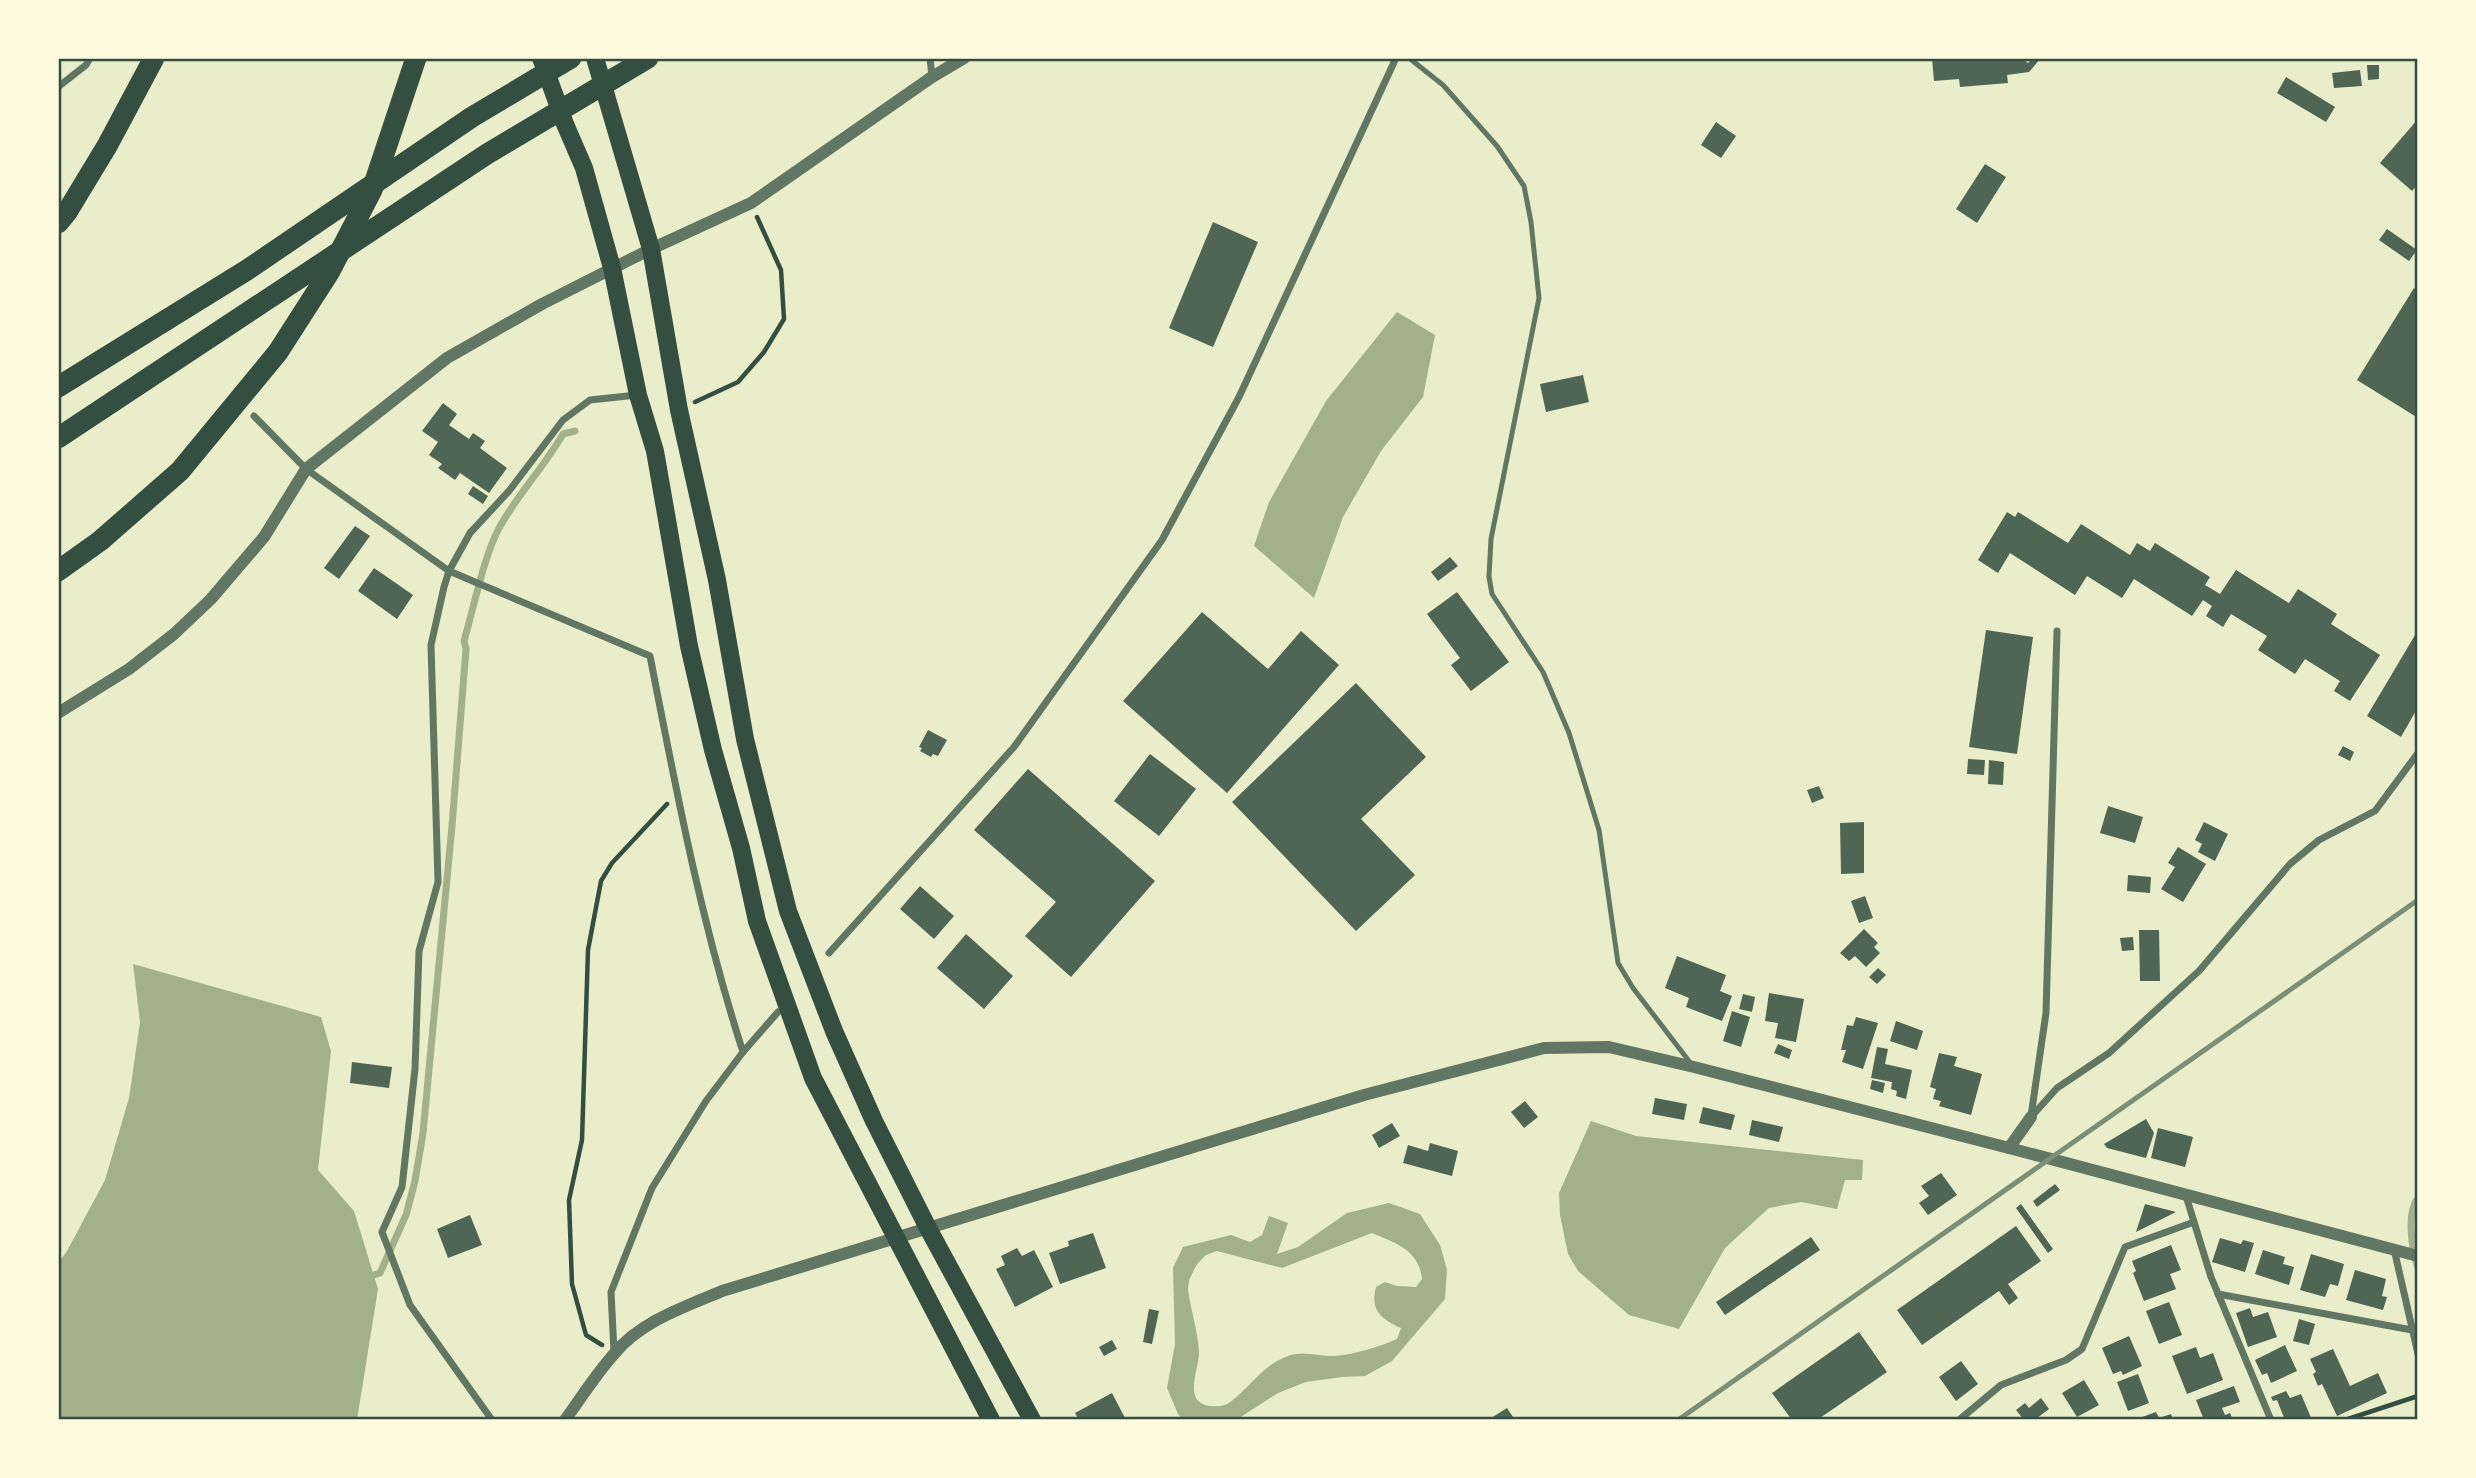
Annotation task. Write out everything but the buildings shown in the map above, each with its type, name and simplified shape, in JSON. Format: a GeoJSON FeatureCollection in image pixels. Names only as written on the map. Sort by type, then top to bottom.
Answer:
{"type":"FeatureCollection","features":[{"type":"Feature","properties":{"kind":"highway"},"geometry":{"type":"LineString","coordinates":[[58,223],[107,146],[154,58]]}},
{"type":"Feature","properties":{"kind":"highway"},"geometry":{"type":"LineString","coordinates":[[58,571],[100,541],[180,471],[278,352],[330,271],[372,190],[416,58]]}},
{"type":"Feature","properties":{"kind":"highway"},"geometry":{"type":"LineString","coordinates":[[58,387],[247,270],[472,117],[571,58]]}},
{"type":"Feature","properties":{"kind":"highway"},"geometry":{"type":"LineString","coordinates":[[58,438],[487,154],[648,58]]}},
{"type":"Feature","properties":{"kind":"main road"},"geometry":{"type":"LineString","coordinates":[[541,58],[584,168],[612,268],[638,395],[655,451],[692,659],[757,921],[813,1079],[991,1420]]}},
{"type":"Feature","properties":{"kind":"main road"},"geometry":{"type":"LineString","coordinates":[[595,58],[651,249],[679,410],[718,580],[745,738],[788,911],[864,1099],[929,1230],[1032,1420]]}},
{"type":"Feature","properties":{"kind":"street"},"geometry":{"type":"LineString","coordinates":[[58,87],[86,65],[90,58]]}},
{"type":"Feature","properties":{"kind":"street"},"geometry":{"type":"LineString","coordinates":[[930,58],[932,76]]}},
{"type":"Feature","properties":{"kind":"street"},"geometry":{"type":"LineString","coordinates":[[58,713],[129,669],[174,634],[211,599],[264,537],[306,469],[447,358],[541,304],[751,203],[932,76],[964,58]]}},
{"type":"Feature","properties":{"kind":"street"},"geometry":{"type":"LineString","coordinates":[[829,953],[1014,747],[1162,540],[1239,397],[1396,58]]}},
{"type":"Feature","properties":{"kind":"street"},"geometry":{"type":"LineString","coordinates":[[492,1420],[410,1305],[382,1232],[402,1187],[415,1069],[419,951],[438,882],[431,645],[449,571],[470,533],[509,491],[564,420],[590,400],[638,395]]}},
{"type":"Feature","properties":{"kind":"street"},"geometry":{"type":"LineString","coordinates":[[254,416],[306,469],[449,571],[650,656],[677,793],[721,984],[743,1052]]}},
{"type":"Feature","properties":{"kind":"street"},"geometry":{"type":"LineString","coordinates":[[2031,1117],[2046,1013],[2057,631]]}},
{"type":"Feature","properties":{"kind":"street"},"geometry":{"type":"LineString","coordinates":[[2009,1147],[2057,1088],[2109,1053],[2199,971],[2290,864],[2319,840],[2375,811],[2418,753]]}},
{"type":"Feature","properties":{"kind":"street"},"geometry":{"type":"LineString","coordinates":[[614,1352],[611,1292],[652,1188],[706,1101],[778,1012]]}},
{"type":"Feature","properties":{"kind":"street"},"geometry":{"type":"LineString","coordinates":[[565,1420],[614,1352],[631,1338],[667,1314],[723,1291],[1364,1095],[1544,1048],[1609,1047],[2009,1147],[2418,1256]]}},
{"type":"Feature","properties":{"kind":"street"},"geometry":{"type":"LineString","coordinates":[[2186,1196],[2218,1294],[2271,1420]]}},
{"type":"Feature","properties":{"kind":"street"},"geometry":{"type":"LineString","coordinates":[[1959,1420],[2001,1385],[2066,1360],[2082,1349],[2124,1247],[2194,1222]]}},
{"type":"Feature","properties":{"kind":"street"},"geometry":{"type":"LineString","coordinates":[[2393,1250],[2418,1354]]}},
{"type":"Feature","properties":{"kind":"street"},"geometry":{"type":"LineString","coordinates":[[2218,1294],[2412,1330]]}},
{"type":"Feature","properties":{"kind":"lane"},"geometry":{"type":"LineString","coordinates":[[1409,58],[1443,85],[1461,105],[1497,146],[1524,186],[1531,222],[1539,298],[1491,538],[1489,577],[1492,594],[1543,672],[1569,733],[1599,830],[1618,963],[1633,988],[1694,1068]]}},
{"type":"Feature","properties":{"kind":"path"},"geometry":{"type":"LineString","coordinates":[[679,410],[738,382],[764,352],[784,318],[781,270],[751,203]]}},
{"type":"Feature","properties":{"kind":"path"},"geometry":{"type":"LineString","coordinates":[[614,1352],[586,1335],[572,1284],[569,1200],[582,1139],[588,950],[601,881],[612,863],[677,793]]}},
{"type":"Feature","properties":{"kind":"path"},"geometry":{"type":"LineString","coordinates":[[2345,1420],[2418,1396]]}},
{"type":"Feature","properties":{"kind":"shaded area"},"geometry":{"type":"Polygon","coordinates":[[[1397,312],[1435,335],[1423,397],[1381,451],[1343,517],[1314,598],[1254,546],[1269,502],[1326,401],[1397,312]]]}},
{"type":"Feature","properties":{"kind":"shaded area"},"geometry":{"type":"Polygon","coordinates":[[[133,964],[321,1017],[331,1051],[318,1170],[354,1211],[378,1289],[357,1420],[58,1420],[58,1263],[105,1180],[129,1098],[140,1022],[133,964]]]}},
{"type":"Feature","properties":{"kind":"shaded area"},"geometry":{"type":"Polygon","coordinates":[[[1591,1121],[1636,1136],[1863,1160],[1862,1180],[1845,1180],[1837,1209],[1801,1202],[1769,1208],[1725,1248],[1679,1329],[1629,1315],[1578,1271],[1568,1254],[1560,1215],[1559,1193],[1591,1121]]]}},
{"type":"Feature","properties":{"kind":"shaded area"},"geometry":{"type":"Polygon","coordinates":[[[1389,1203],[1420,1214],[1440,1245],[1447,1270],[1445,1299],[1392,1361],[1365,1376],[1306,1382],[1278,1393],[1236,1420],[1183,1420],[1167,1388],[1175,1344],[1173,1268],[1183,1247],[1231,1235],[1250,1242],[1262,1235],[1269,1216],[1288,1223],[1277,1254],[1298,1247],[1347,1213],[1389,1203]],[[1372,1233],[1282,1268],[1217,1251],[1206,1255],[1197,1264],[1189,1280],[1188,1290],[1199,1353],[1194,1385],[1196,1399],[1201,1404],[1210,1406],[1226,1405],[1266,1369],[1288,1356],[1343,1355],[1397,1339],[1401,1328],[1387,1321],[1378,1312],[1374,1301],[1376,1287],[1385,1282],[1416,1287],[1422,1279],[1420,1269],[1405,1249],[1372,1233]]]}},
{"type":"Feature","properties":{"kind":"waterway"},"geometry":{"type":"LineString","coordinates":[[365,1278],[380,1273],[406,1215],[423,1133],[452,826],[466,649],[464,641],[484,568],[499,528],[563,434],[575,431]]}},
{"type":"Feature","properties":{"kind":"waterway"},"geometry":{"type":"LineString","coordinates":[[2418,1198],[2411,1222],[2418,1268]]}},
{"type":"Feature","properties":{"kind":"railway"},"geometry":{"type":"LineString","coordinates":[[1678,1420],[2418,900]]}}]}
